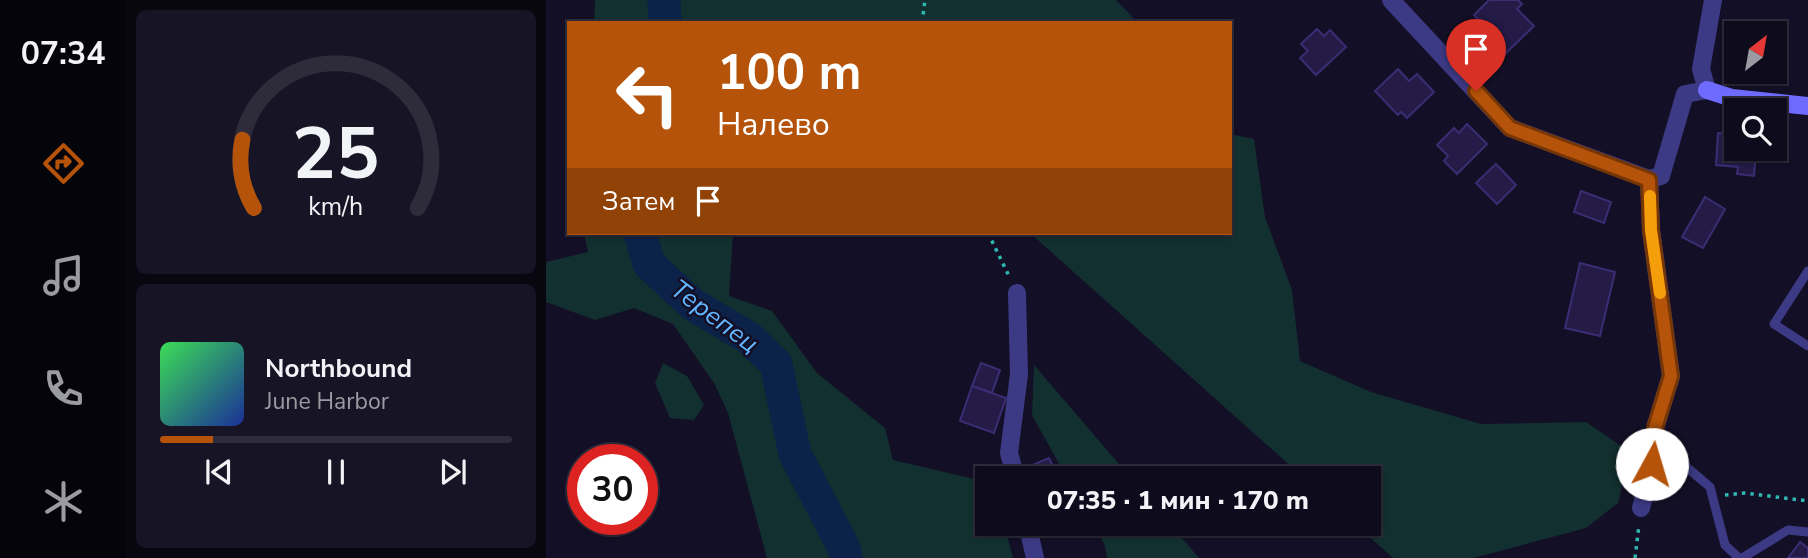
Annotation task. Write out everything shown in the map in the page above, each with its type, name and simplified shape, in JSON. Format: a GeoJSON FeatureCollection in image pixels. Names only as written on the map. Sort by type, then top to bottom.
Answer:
{"type":"FeatureCollection","features":[{"type":"Feature","properties":{"kind":"street"},"geometry":{"type":"LineString","coordinates":[[1391,0],[1510,128],[1649,180],[1661,176],[1685,94],[1707,90],[1732,98],[1808,106]]}},
{"type":"Feature","properties":{"kind":"street"},"geometry":{"type":"LineString","coordinates":[[1707,90],[1700,69],[1713,0]]}},
{"type":"Feature","properties":{"kind":"street"},"geometry":{"type":"LineString","coordinates":[[1641,508],[1658,443],[1655,428],[1671,376],[1651,230],[1649,180]]}},
{"type":"Feature","properties":{"kind":"street"},"geometry":{"type":"LineString","coordinates":[[1013,466],[1009,453],[1020,374],[1017,293]]}},
{"type":"Feature","properties":{"kind":"street"},"geometry":{"type":"LineString","coordinates":[[1030,536],[1035,558]]}},
{"type":"Feature","properties":{"kind":"lane"},"geometry":{"type":"LineString","coordinates":[[1808,271],[1774,324],[1808,346]]}},
{"type":"Feature","properties":{"kind":"lane"},"geometry":{"type":"LineString","coordinates":[[1658,443],[1710,486],[1724,545],[1740,558],[1788,530],[1808,532]]}},
{"type":"Feature","properties":{"kind":"path"},"geometry":{"type":"LineString","coordinates":[[922,21],[925,0]]}},
{"type":"Feature","properties":{"kind":"path"},"geometry":{"type":"LineString","coordinates":[[989,235],[1017,293]]}},
{"type":"Feature","properties":{"kind":"path"},"geometry":{"type":"LineString","coordinates":[[1713,496],[1745,493],[1808,501]]}},
{"type":"Feature","properties":{"kind":"path"},"geometry":{"type":"LineString","coordinates":[[1635,558],[1641,508]]}},
{"type":"Feature","properties":{"kind":"green space"},"geometry":{"type":"Polygon","coordinates":[[[595,0],[1116,0],[1136,21],[594,21],[595,0]]]}},
{"type":"Feature","properties":{"kind":"green space"},"geometry":{"type":"Polygon","coordinates":[[[1232,134],[1254,139],[1265,217],[1292,290],[1300,361],[1371,392],[1481,424],[1586,422],[1630,452],[1618,503],[1586,528],[1474,558],[1393,558],[1368,536],[1381,536],[1381,466],[1291,466],[1032,235],[1232,235],[1232,134]]]}},
{"type":"Feature","properties":{"kind":"green space"},"geometry":{"type":"Polygon","coordinates":[[[584,235],[733,235],[729,296],[772,311],[817,373],[885,428],[893,460],[975,479],[975,536],[1007,536],[1013,558],[767,558],[728,413],[714,383],[673,324],[634,308],[595,320],[546,302],[546,262],[588,252],[584,235]]]}},
{"type":"Feature","properties":{"kind":"green space"},"geometry":{"type":"Polygon","coordinates":[[[663,363],[687,376],[704,405],[694,420],[670,418],[655,383],[663,363]]]}},
{"type":"Feature","properties":{"kind":"green space"},"geometry":{"type":"Polygon","coordinates":[[[1034,365],[1121,466],[1060,466],[1032,415],[1034,365]]]}},
{"type":"Feature","properties":{"kind":"green space"},"geometry":{"type":"Polygon","coordinates":[[[1100,536],[1180,536],[1199,558],[1107,558],[1100,536]]]}},
{"type":"Feature","properties":{"kind":"building"},"geometry":{"type":"Polygon","coordinates":[[[1489,0],[1518,0],[1522,4],[1517,9],[1534,26],[1504,55],[1486,37],[1491,32],[1474,15],[1489,0]]]}},
{"type":"Feature","properties":{"kind":"building"},"geometry":{"type":"Polygon","coordinates":[[[1317,29],[1324,36],[1330,30],[1346,47],[1316,75],[1300,58],[1308,51],[1301,44],[1317,29]]]}},
{"type":"Feature","properties":{"kind":"building"},"geometry":{"type":"Polygon","coordinates":[[[1398,69],[1409,81],[1417,74],[1434,92],[1407,118],[1401,112],[1398,115],[1375,91],[1398,69]]]}},
{"type":"Feature","properties":{"kind":"building"},"geometry":{"type":"Polygon","coordinates":[[[1467,124],[1487,144],[1457,174],[1444,161],[1448,156],[1437,145],[1454,128],[1459,133],[1467,124]]]}},
{"type":"Feature","properties":{"kind":"building"},"geometry":{"type":"Polygon","coordinates":[[[1718,133],[1724,133],[1724,161],[1755,161],[1754,176],[1737,174],[1738,167],[1716,165],[1718,133]]]}},
{"type":"Feature","properties":{"kind":"building"},"geometry":{"type":"Polygon","coordinates":[[[1496,164],[1516,185],[1497,204],[1476,183],[1496,164]]]}},
{"type":"Feature","properties":{"kind":"building"},"geometry":{"type":"Polygon","coordinates":[[[1581,191],[1611,202],[1604,223],[1574,212],[1581,191]]]}},
{"type":"Feature","properties":{"kind":"building"},"geometry":{"type":"Polygon","coordinates":[[[1705,197],[1725,209],[1703,248],[1682,237],[1705,197]]]}},
{"type":"Feature","properties":{"kind":"building"},"geometry":{"type":"Polygon","coordinates":[[[1580,263],[1615,272],[1600,336],[1565,328],[1580,263]]]}},
{"type":"Feature","properties":{"kind":"building"},"geometry":{"type":"Polygon","coordinates":[[[981,363],[1000,370],[992,393],[972,386],[981,363]]]}},
{"type":"Feature","properties":{"kind":"building"},"geometry":{"type":"Polygon","coordinates":[[[972,386],[1006,398],[994,433],[960,421],[972,386]]]}},
{"type":"Feature","properties":{"kind":"building"},"geometry":{"type":"Polygon","coordinates":[[[1049,458],[1053,466],[1030,466],[1049,458]]]}},
{"type":"Feature","properties":{"kind":"building"},"geometry":{"type":"Polygon","coordinates":[[[1800,542],[1808,548],[1808,558],[1788,558],[1800,542]]]}},
{"type":"Feature","properties":{"kind":"waterway","name":"Терепец"},"geometry":{"type":"LineString","coordinates":[[664,0],[665,21]]}},
{"type":"Feature","properties":{"kind":"waterway","name":"Терепец"},"geometry":{"type":"LineString","coordinates":[[641,235],[649,264],[692,304],[749,338],[776,364],[795,454],[844,548],[846,558]]}},
{"type":"Feature","properties":{"kind":"slow traffic"},"geometry":{"type":"LineString","coordinates":[[1650,196],[1651,230],[1660,293]]}},
{"type":"Feature","properties":{"kind":"route"},"geometry":{"type":"LineString","coordinates":[[1476,91],[1510,128],[1649,180],[1651,230],[1671,376],[1655,428],[1658,443],[1652,464]]}}]}
